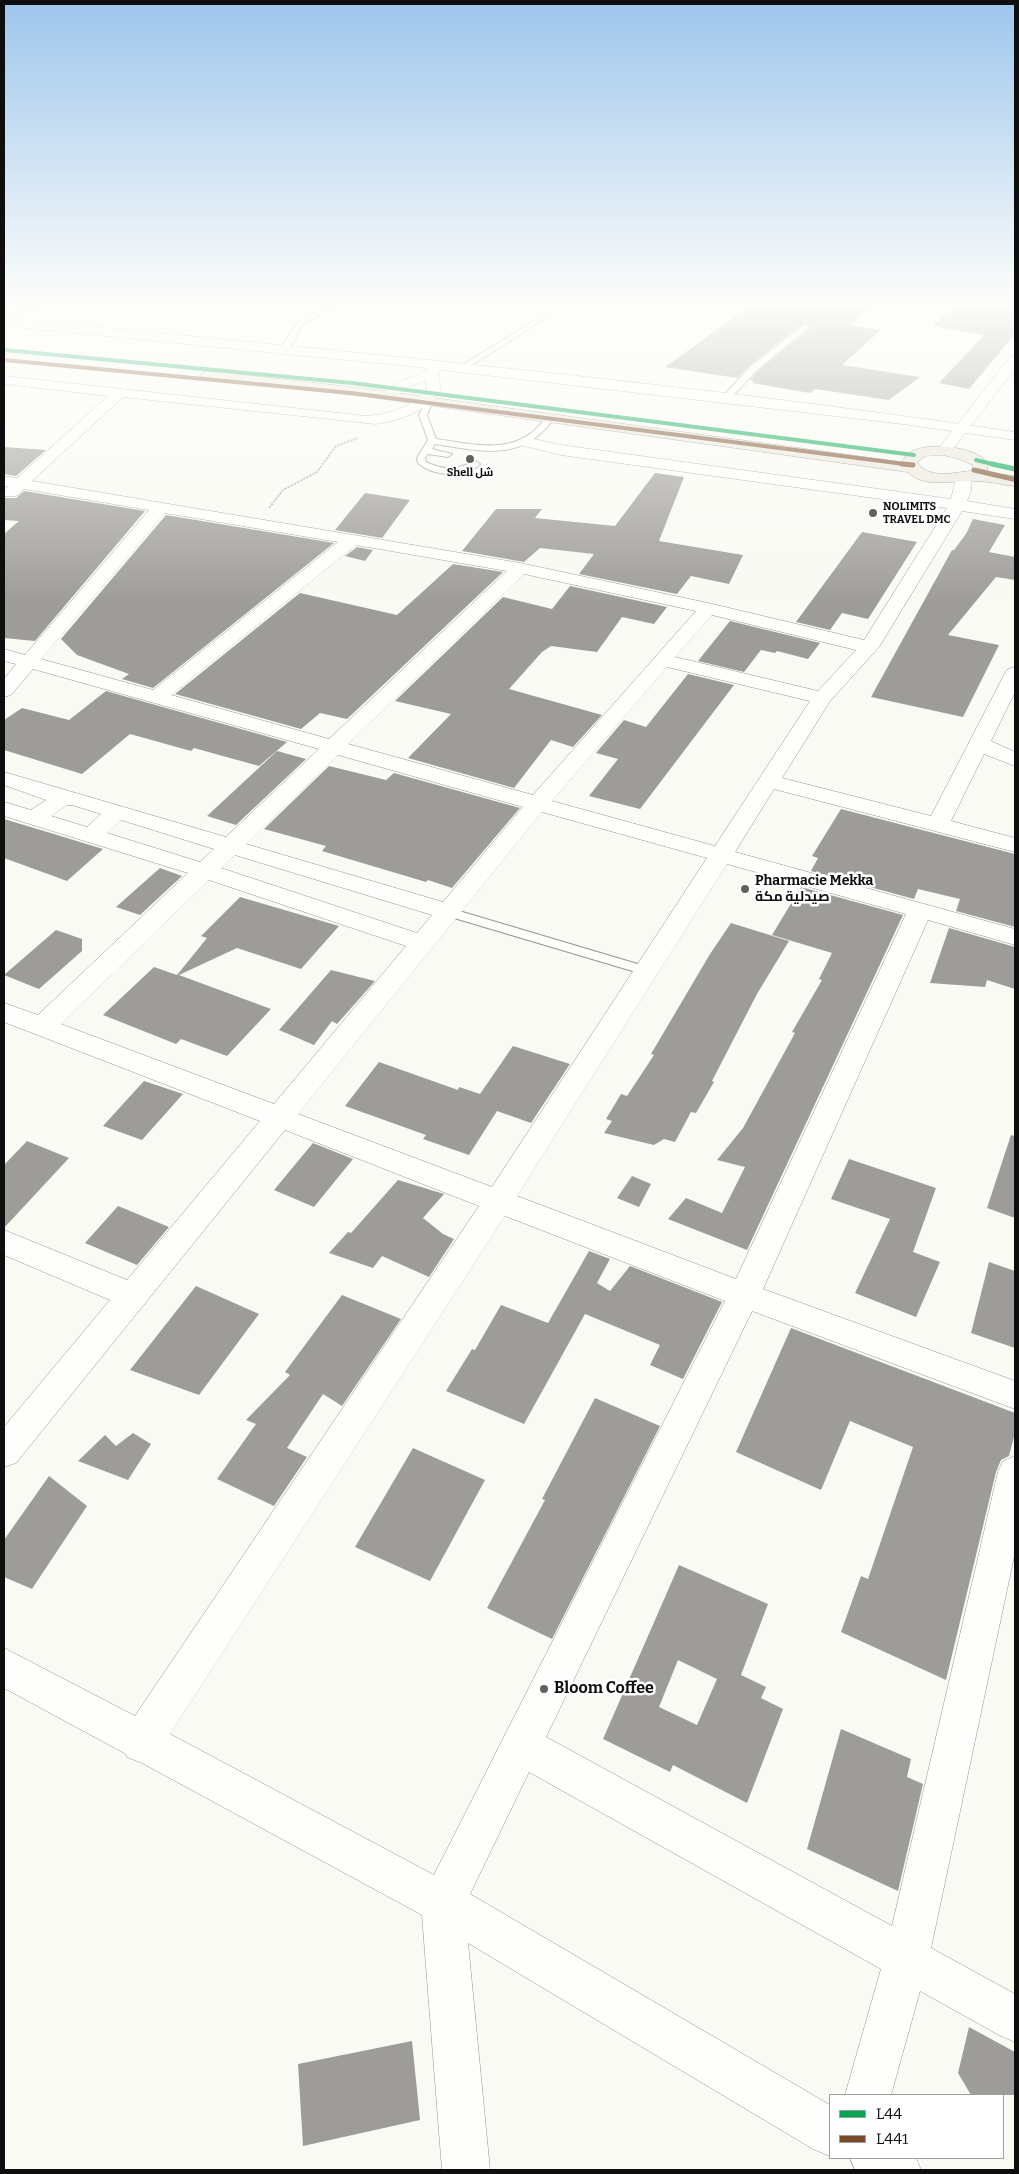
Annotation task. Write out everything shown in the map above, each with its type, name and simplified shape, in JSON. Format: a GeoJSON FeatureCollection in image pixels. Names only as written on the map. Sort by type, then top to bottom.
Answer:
{"type":"FeatureCollection","features":[{"type":"Feature","properties":{"kind":"main road"},"geometry":{"type":"LineString","coordinates":[[449,401],[550,418],[913,462],[927,452],[944,451],[962,454],[971,471],[1015,481]]}},
{"type":"Feature","properties":{"kind":"main road"},"geometry":{"type":"LineString","coordinates":[[454,401],[913,462],[927,476],[946,479],[971,471],[1015,469]]}},
{"type":"Feature","properties":{"kind":"street"},"geometry":{"type":"LineString","coordinates":[[4,499],[11,483],[109,401]]}},
{"type":"Feature","properties":{"kind":"street"},"geometry":{"type":"LineString","coordinates":[[191,401],[348,420],[383,419],[405,414],[423,401]]}},
{"type":"Feature","properties":{"kind":"street"},"geometry":{"type":"LineString","coordinates":[[745,401],[1015,436]]}},
{"type":"Feature","properties":{"kind":"street"},"geometry":{"type":"LineString","coordinates":[[944,451],[981,401]]}},
{"type":"Feature","properties":{"kind":"street"},"geometry":{"type":"LineString","coordinates":[[525,442],[561,450],[1015,514]]}},
{"type":"Feature","properties":{"kind":"street"},"geometry":{"type":"LineString","coordinates":[[141,1742],[499,1200],[822,698],[869,647],[957,505],[971,471]]}},
{"type":"Feature","properties":{"kind":"street"},"geometry":{"type":"LineString","coordinates":[[927,476],[938,488],[939,493],[933,501]]}},
{"type":"Feature","properties":{"kind":"street"},"geometry":{"type":"LineString","coordinates":[[11,483],[520,568],[708,608],[869,647]]}},
{"type":"Feature","properties":{"kind":"street"},"geometry":{"type":"LineString","coordinates":[[4,691],[161,507]]}},
{"type":"Feature","properties":{"kind":"street"},"geometry":{"type":"LineString","coordinates":[[156,698],[352,540]]}},
{"type":"Feature","properties":{"kind":"street"},"geometry":{"type":"LineString","coordinates":[[42,1027],[520,568]]}},
{"type":"Feature","properties":{"kind":"street"},"geometry":{"type":"LineString","coordinates":[[4,1452],[131,1295],[281,1118],[537,804],[708,608]]}},
{"type":"Feature","properties":{"kind":"street"},"geometry":{"type":"LineString","coordinates":[[4,655],[331,748],[1015,937]]}},
{"type":"Feature","properties":{"kind":"street"},"geometry":{"type":"LineString","coordinates":[[663,660],[822,698]]}},
{"type":"Feature","properties":{"kind":"street"},"geometry":{"type":"LineString","coordinates":[[937,826],[1015,673]]}},
{"type":"Feature","properties":{"kind":"street"},"geometry":{"type":"LineString","coordinates":[[979,743],[1015,760]]}},
{"type":"Feature","properties":{"kind":"street"},"geometry":{"type":"LineString","coordinates":[[4,778],[63,798],[74,798],[449,912]]}},
{"type":"Feature","properties":{"kind":"street"},"geometry":{"type":"LineString","coordinates":[[769,781],[1015,845]]}},
{"type":"Feature","properties":{"kind":"street"},"geometry":{"type":"LineString","coordinates":[[33,819],[63,798]]}},
{"type":"Feature","properties":{"kind":"street"},"geometry":{"type":"LineString","coordinates":[[4,809],[206,871],[423,943]]}},
{"type":"Feature","properties":{"kind":"street"},"geometry":{"type":"LineString","coordinates":[[90,836],[116,812]]}},
{"type":"Feature","properties":{"kind":"street"},"geometry":{"type":"LineString","coordinates":[[466,2170],[443,1903],[744,1295],[920,912]]}},
{"type":"Feature","properties":{"kind":"street"},"geometry":{"type":"LineString","coordinates":[[4,1012],[744,1295],[1015,1395]]}},
{"type":"Feature","properties":{"kind":"street"},"geometry":{"type":"LineString","coordinates":[[4,1242],[131,1295]]}},
{"type":"Feature","properties":{"kind":"street"},"geometry":{"type":"LineString","coordinates":[[868,2094],[906,1960],[1015,1472]]}},
{"type":"Feature","properties":{"kind":"street"},"geometry":{"type":"LineString","coordinates":[[4,1667],[443,1903],[829,2131]]}},
{"type":"Feature","properties":{"kind":"street"},"geometry":{"type":"LineString","coordinates":[[521,1746],[1015,2019]]}},
{"type":"Feature","properties":{"kind":"street"},"geometry":{"type":"LineString","coordinates":[[876,2159],[897,2170]]}},
{"type":"Feature","properties":{"kind":"lane"},"geometry":{"type":"LineString","coordinates":[[427,401],[423,415],[432,432],[432,441],[421,460],[430,466],[463,471],[470,469],[476,464]]}},
{"type":"Feature","properties":{"kind":"lane"},"geometry":{"type":"LineString","coordinates":[[432,441],[492,448],[525,442],[536,435],[550,418]]}},
{"type":"Feature","properties":{"kind":"lane"},"geometry":{"type":"LineString","coordinates":[[486,455],[492,448]]}},
{"type":"Feature","properties":{"kind":"lane"},"geometry":{"type":"LineString","coordinates":[[427,451],[448,454]]}},
{"type":"Feature","properties":{"kind":"lane"},"geometry":{"type":"LineString","coordinates":[[449,912],[646,972]]}},
{"type":"Feature","properties":{"kind":"path"},"geometry":{"type":"LineString","coordinates":[[258,524],[278,492],[315,474],[326,463],[335,448],[373,432],[381,426],[383,419]]}},
{"type":"Feature","properties":{"kind":"building"},"geometry":{"type":"Polygon","coordinates":[[[4,447],[46,450],[16,476],[4,474],[4,447]]]}},
{"type":"Feature","properties":{"kind":"building"},"geometry":{"type":"Polygon","coordinates":[[[655,473],[684,477],[659,541],[743,555],[729,584],[691,576],[677,594],[579,574],[594,554],[540,548],[524,562],[462,551],[496,509],[542,509],[535,518],[615,526],[655,473]]]}},
{"type":"Feature","properties":{"kind":"building"},"geometry":{"type":"Polygon","coordinates":[[[24,491],[145,511],[35,641],[4,638],[4,534],[19,521],[4,520],[4,498],[16,498],[24,491]]]}},
{"type":"Feature","properties":{"kind":"building"},"geometry":{"type":"Polygon","coordinates":[[[365,493],[410,500],[382,538],[335,530],[365,493]]]}},
{"type":"Feature","properties":{"kind":"building"},"geometry":{"type":"Polygon","coordinates":[[[166,515],[334,543],[153,688],[122,679],[129,674],[77,655],[61,639],[166,515]]]}},
{"type":"Feature","properties":{"kind":"building"},"geometry":{"type":"Polygon","coordinates":[[[973,519],[1005,525],[989,552],[1015,557],[1015,580],[996,577],[948,635],[999,645],[963,717],[871,697],[952,550],[954,550],[966,534],[973,519]]]}},
{"type":"Feature","properties":{"kind":"building"},"geometry":{"type":"Polygon","coordinates":[[[862,532],[917,542],[868,619],[842,613],[830,630],[796,622],[862,532]]]}},
{"type":"Feature","properties":{"kind":"building"},"geometry":{"type":"Polygon","coordinates":[[[357,547],[373,550],[365,561],[345,556],[357,547]]]}},
{"type":"Feature","properties":{"kind":"building"},"geometry":{"type":"Polygon","coordinates":[[[453,564],[503,572],[347,719],[320,713],[301,729],[175,694],[300,593],[397,615],[453,564]]]}},
{"type":"Feature","properties":{"kind":"building"},"geometry":{"type":"Polygon","coordinates":[[[570,586],[667,607],[654,624],[622,617],[597,652],[551,646],[542,652],[509,689],[602,715],[573,747],[551,740],[514,788],[408,758],[451,714],[395,701],[503,597],[552,609],[570,586]]]}},
{"type":"Feature","properties":{"kind":"building"},"geometry":{"type":"Polygon","coordinates":[[[730,621],[820,643],[808,659],[777,651],[775,653],[761,650],[744,672],[698,661],[730,621]]]}},
{"type":"Feature","properties":{"kind":"building"},"geometry":{"type":"Polygon","coordinates":[[[688,674],[734,685],[640,809],[589,796],[618,759],[596,753],[624,720],[646,727],[688,674]]]}},
{"type":"Feature","properties":{"kind":"building"},"geometry":{"type":"Polygon","coordinates":[[[106,691],[287,742],[259,766],[194,748],[191,751],[130,734],[82,774],[4,750],[4,720],[22,708],[69,720],[106,691]]]}},
{"type":"Feature","properties":{"kind":"building"},"geometry":{"type":"Polygon","coordinates":[[[277,751],[306,759],[236,825],[207,816],[277,751]]]}},
{"type":"Feature","properties":{"kind":"building"},"geometry":{"type":"Polygon","coordinates":[[[329,766],[386,780],[394,773],[520,808],[452,888],[322,851],[326,846],[264,829],[329,766]]]}},
{"type":"Feature","properties":{"kind":"building"},"geometry":{"type":"Polygon","coordinates":[[[841,809],[1015,854],[1015,927],[956,911],[960,899],[918,889],[914,899],[811,871],[818,858],[812,856],[841,809]]]}},
{"type":"Feature","properties":{"kind":"building"},"geometry":{"type":"Polygon","coordinates":[[[4,819],[103,849],[67,881],[4,858],[4,819]]]}},
{"type":"Feature","properties":{"kind":"building"},"geometry":{"type":"Polygon","coordinates":[[[160,868],[182,876],[140,915],[116,907],[160,868]]]}},
{"type":"Feature","properties":{"kind":"building"},"geometry":{"type":"Polygon","coordinates":[[[801,887],[903,915],[747,1250],[668,1219],[686,1198],[722,1213],[745,1167],[717,1160],[743,1128],[795,1033],[792,1032],[822,980],[819,979],[832,953],[772,935],[801,887]]]}},
{"type":"Feature","properties":{"kind":"building"},"geometry":{"type":"Polygon","coordinates":[[[240,897],[339,926],[301,969],[237,948],[179,975],[271,1009],[227,1056],[181,1039],[176,1044],[103,1015],[154,967],[177,975],[207,938],[201,936],[240,897]]]}},
{"type":"Feature","properties":{"kind":"building"},"geometry":{"type":"Polygon","coordinates":[[[731,923],[789,941],[757,994],[712,1081],[714,1082],[696,1113],[691,1112],[675,1142],[664,1139],[654,1145],[604,1133],[612,1121],[606,1119],[621,1094],[627,1096],[654,1055],[651,1054],[710,954],[731,923]]]}},
{"type":"Feature","properties":{"kind":"building"},"geometry":{"type":"Polygon","coordinates":[[[949,928],[1015,947],[1015,989],[987,980],[985,987],[930,983],[949,928]]]}},
{"type":"Feature","properties":{"kind":"building"},"geometry":{"type":"Polygon","coordinates":[[[56,930],[82,939],[82,951],[39,989],[4,975],[56,930]]]}},
{"type":"Feature","properties":{"kind":"building"},"geometry":{"type":"Polygon","coordinates":[[[331,970],[375,981],[337,1024],[332,1021],[314,1045],[279,1030],[331,970]]]}},
{"type":"Feature","properties":{"kind":"building"},"geometry":{"type":"Polygon","coordinates":[[[513,1046],[570,1064],[531,1123],[497,1111],[469,1155],[423,1139],[426,1135],[345,1106],[379,1062],[458,1090],[459,1087],[480,1094],[513,1046]]]}},
{"type":"Feature","properties":{"kind":"building"},"geometry":{"type":"Polygon","coordinates":[[[144,1081],[183,1094],[142,1140],[103,1126],[144,1081]]]}},
{"type":"Feature","properties":{"kind":"building"},"geometry":{"type":"Polygon","coordinates":[[[1011,1135],[1015,1136],[1015,1218],[987,1208],[1011,1135]]]}},
{"type":"Feature","properties":{"kind":"building"},"geometry":{"type":"Polygon","coordinates":[[[27,1141],[69,1158],[4,1228],[4,1165],[27,1141]]]}},
{"type":"Feature","properties":{"kind":"building"},"geometry":{"type":"Polygon","coordinates":[[[313,1143],[353,1159],[314,1207],[274,1190],[313,1143]]]}},
{"type":"Feature","properties":{"kind":"building"},"geometry":{"type":"Polygon","coordinates":[[[849,1159],[936,1188],[913,1252],[940,1262],[916,1317],[855,1293],[890,1219],[831,1199],[849,1159]]]}},
{"type":"Feature","properties":{"kind":"building"},"geometry":{"type":"Polygon","coordinates":[[[632,1176],[651,1184],[639,1207],[617,1198],[632,1176]]]}},
{"type":"Feature","properties":{"kind":"building"},"geometry":{"type":"Polygon","coordinates":[[[398,1180],[444,1194],[423,1218],[443,1234],[454,1239],[429,1277],[382,1256],[373,1268],[329,1253],[348,1232],[351,1233],[398,1180]]]}},
{"type":"Feature","properties":{"kind":"building"},"geometry":{"type":"Polygon","coordinates":[[[118,1206],[169,1227],[137,1265],[85,1243],[118,1206]]]}},
{"type":"Feature","properties":{"kind":"building"},"geometry":{"type":"Polygon","coordinates":[[[589,1251],[610,1259],[597,1283],[610,1291],[630,1266],[722,1302],[683,1379],[650,1365],[660,1345],[585,1314],[524,1424],[446,1391],[472,1349],[475,1350],[501,1305],[548,1323],[589,1251]]]}},
{"type":"Feature","properties":{"kind":"building"},"geometry":{"type":"Polygon","coordinates":[[[989,1262],[1015,1271],[1015,1348],[971,1333],[989,1262]]]}},
{"type":"Feature","properties":{"kind":"building"},"geometry":{"type":"Polygon","coordinates":[[[196,1286],[259,1314],[199,1395],[130,1370],[196,1286]]]}},
{"type":"Feature","properties":{"kind":"building"},"geometry":{"type":"Polygon","coordinates":[[[342,1295],[401,1319],[342,1406],[323,1394],[287,1448],[307,1457],[274,1506],[217,1479],[256,1424],[246,1420],[290,1375],[285,1372],[342,1295]]]}},
{"type":"Feature","properties":{"kind":"building"},"geometry":{"type":"Polygon","coordinates":[[[791,1328],[1015,1413],[1015,1433],[1009,1456],[1001,1460],[996,1472],[946,1680],[841,1632],[861,1576],[868,1579],[913,1447],[850,1421],[821,1490],[736,1452],[791,1328]]]}},
{"type":"Feature","properties":{"kind":"building"},"geometry":{"type":"Polygon","coordinates":[[[595,1398],[660,1426],[552,1639],[487,1608],[545,1500],[542,1499],[595,1398]]]}},
{"type":"Feature","properties":{"kind":"building"},"geometry":{"type":"Polygon","coordinates":[[[133,1433],[151,1444],[128,1480],[78,1461],[105,1435],[116,1446],[133,1433]]]}},
{"type":"Feature","properties":{"kind":"building"},"geometry":{"type":"Polygon","coordinates":[[[413,1448],[485,1480],[430,1581],[355,1547],[413,1448]]]}},
{"type":"Feature","properties":{"kind":"building"},"geometry":{"type":"Polygon","coordinates":[[[49,1476],[87,1506],[32,1589],[4,1577],[4,1540],[49,1476]]]}},
{"type":"Feature","properties":{"kind":"building"},"geometry":{"type":"Polygon","coordinates":[[[679,1565],[768,1604],[741,1675],[766,1687],[761,1698],[783,1709],[747,1803],[673,1765],[670,1772],[603,1739],[679,1565]],[[678,1660],[659,1707],[697,1725],[717,1679],[678,1660]]]}},
{"type":"Feature","properties":{"kind":"building"},"geometry":{"type":"Polygon","coordinates":[[[841,1729],[911,1759],[907,1777],[923,1784],[898,1891],[807,1849],[841,1729]]]}},
{"type":"Feature","properties":{"kind":"building"},"geometry":{"type":"Polygon","coordinates":[[[969,2027],[1015,2052],[1015,2095],[970,2094],[958,2073],[969,2027]]]}},
{"type":"Feature","properties":{"kind":"building"},"geometry":{"type":"Polygon","coordinates":[[[412,2041],[420,2120],[303,2146],[298,2064],[412,2041]]]}},
{"type":"Feature","properties":{"kind":"transit line","name":"L441"},"geometry":{"type":"LineString","coordinates":[[417,401],[913,465]]}},
{"type":"Feature","properties":{"kind":"transit line","name":"L44"},"geometry":{"type":"LineString","coordinates":[[496,401],[914,455]]}},
{"type":"Feature","properties":{"kind":"transit line","name":"L44"},"geometry":{"type":"LineString","coordinates":[[976,460],[1015,469]]}},
{"type":"Feature","properties":{"kind":"transit line","name":"L441"},"geometry":{"type":"LineString","coordinates":[[974,470],[1013,479]]}},
{"type":"Feature","properties":{"kind":"place","name":"Shell شل"},"geometry":{"type":"Point","coordinates":[470,459]}},
{"type":"Feature","properties":{"kind":"place","name":"NOLIMITS TRAVEL DMC"},"geometry":{"type":"Point","coordinates":[873,513]}},
{"type":"Feature","properties":{"kind":"place","name":"Pharmacie Mekka صيدلية مكة"},"geometry":{"type":"Point","coordinates":[745,889]}},
{"type":"Feature","properties":{"kind":"place","name":"Bloom Coffee"},"geometry":{"type":"Point","coordinates":[544,1689]}}]}
